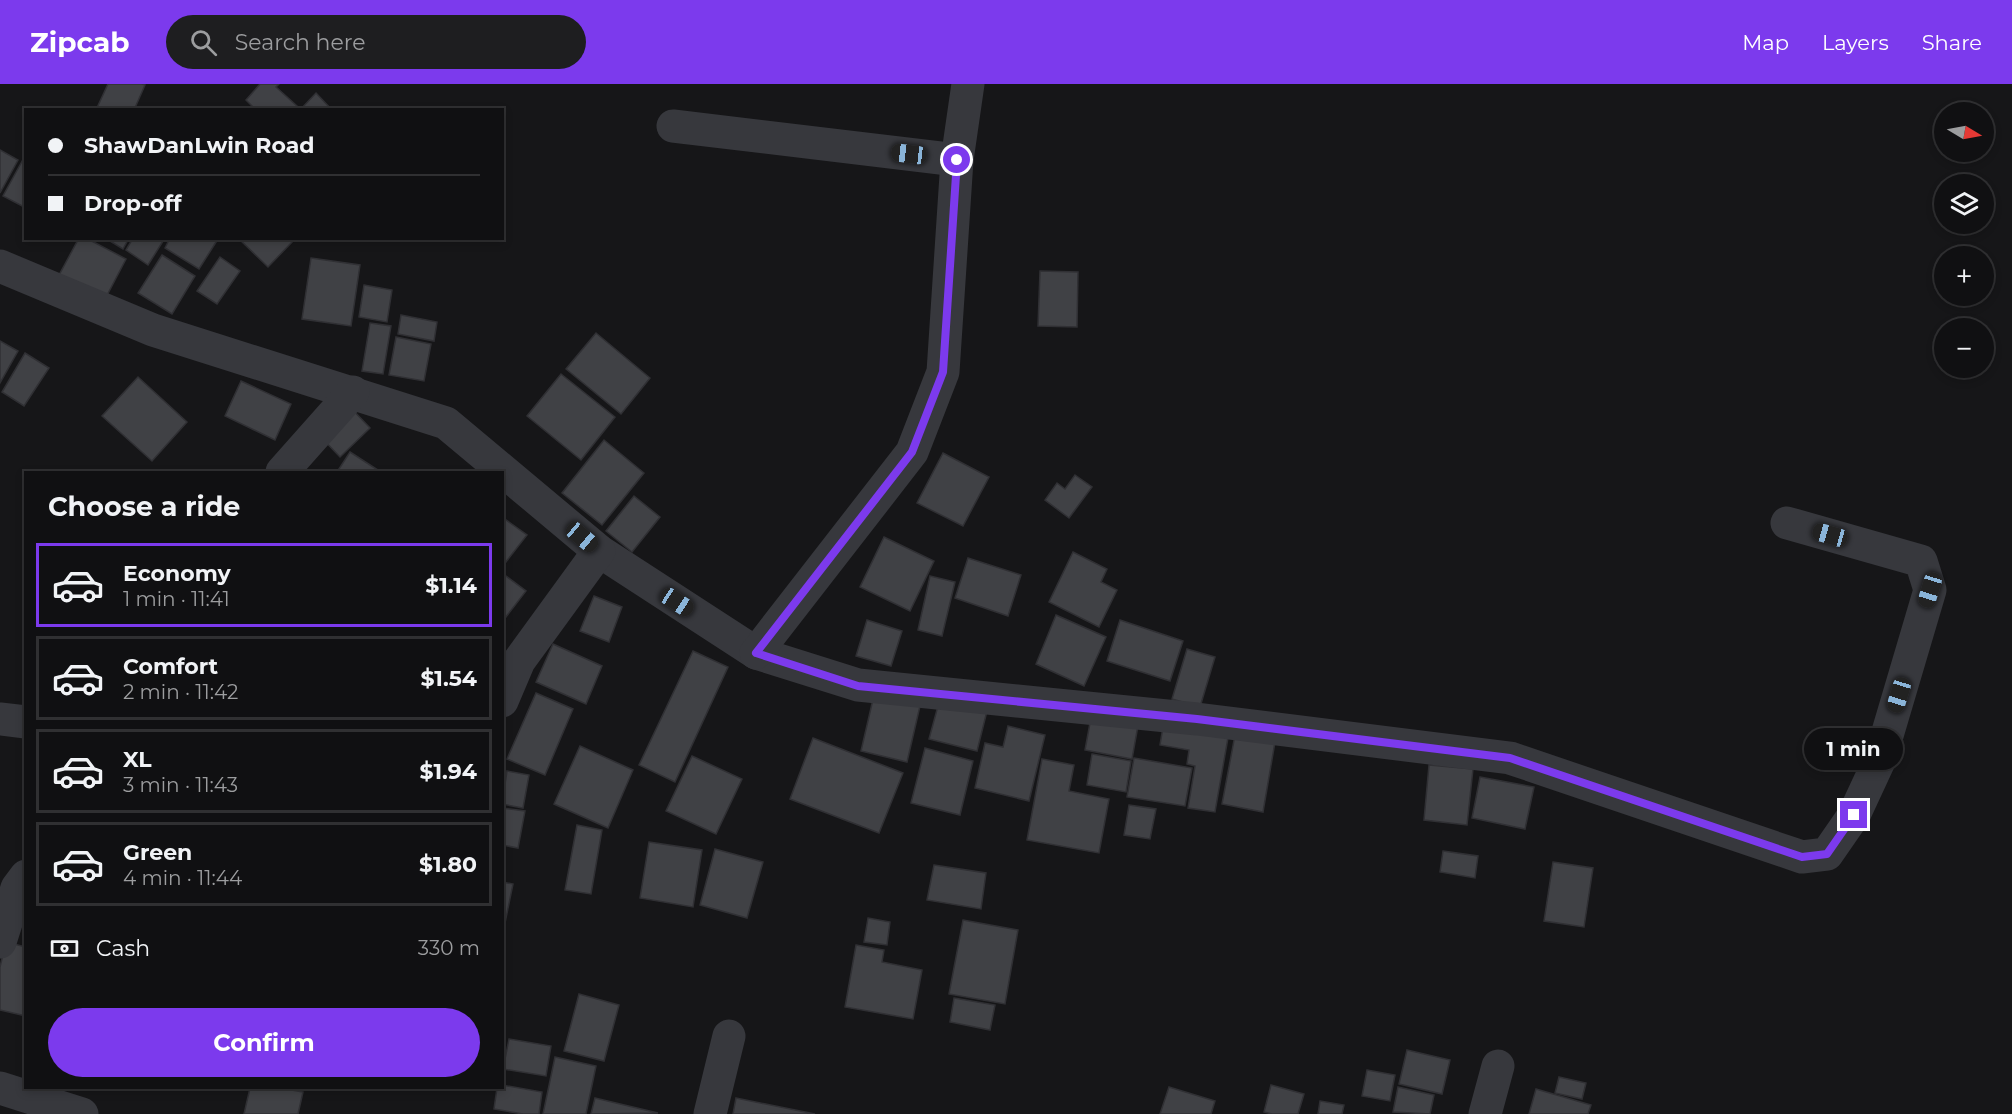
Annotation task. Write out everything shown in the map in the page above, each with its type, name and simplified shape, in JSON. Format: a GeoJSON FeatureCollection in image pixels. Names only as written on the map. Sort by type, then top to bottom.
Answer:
{"type":"FeatureCollection","features":[{"type":"Feature","properties":{"kind":"street"},"geometry":{"type":"LineString","coordinates":[[756,653],[912,452],[943,372],[957,160],[968,84]]}},
{"type":"Feature","properties":{"kind":"street"},"geometry":{"type":"LineString","coordinates":[[673,126],[957,160]]}},
{"type":"Feature","properties":{"kind":"street"},"geometry":{"type":"LineString","coordinates":[[0,266],[153,330],[446,423],[503,471]]}},
{"type":"Feature","properties":{"kind":"street"},"geometry":{"type":"LineString","coordinates":[[283,471],[352,392]]}},
{"type":"Feature","properties":{"kind":"street"},"geometry":{"type":"LineString","coordinates":[[504,472],[599,551],[756,653],[858,686],[1197,719],[1510,758],[1802,857],[1827,854],[1854,815],[1880,759],[1930,590],[1921,561],[1787,523]]}},
{"type":"Feature","properties":{"kind":"street"},"geometry":{"type":"LineString","coordinates":[[504,696],[519,661],[599,551]]}},
{"type":"Feature","properties":{"kind":"street"},"geometry":{"type":"LineString","coordinates":[[0,719],[24,722]]}},
{"type":"Feature","properties":{"kind":"street"},"geometry":{"type":"LineString","coordinates":[[0,942],[17,888],[24,879]]}},
{"type":"Feature","properties":{"kind":"street"},"geometry":{"type":"LineString","coordinates":[[710,1114],[729,1036]]}},
{"type":"Feature","properties":{"kind":"street"},"geometry":{"type":"LineString","coordinates":[[1485,1114],[1498,1066]]}},
{"type":"Feature","properties":{"kind":"street"},"geometry":{"type":"LineString","coordinates":[[0,1088],[82,1114]]}},
{"type":"Feature","properties":{"kind":"building"},"geometry":{"type":"Polygon","coordinates":[[[108,84],[145,85],[135,108],[97,108],[108,84]]]}},
{"type":"Feature","properties":{"kind":"building"},"geometry":{"type":"Polygon","coordinates":[[[260,84],[279,84],[276,87],[297,106],[295,108],[254,108],[246,100],[260,84]]]}},
{"type":"Feature","properties":{"kind":"building"},"geometry":{"type":"Polygon","coordinates":[[[316,93],[330,108],[302,108],[316,93]]]}},
{"type":"Feature","properties":{"kind":"building"},"geometry":{"type":"Polygon","coordinates":[[[0,150],[18,160],[0,193],[0,150]]]}},
{"type":"Feature","properties":{"kind":"building"},"geometry":{"type":"Polygon","coordinates":[[[24,158],[24,207],[3,196],[24,158]]]}},
{"type":"Feature","properties":{"kind":"building"},"geometry":{"type":"Polygon","coordinates":[[[78,240],[90,240],[126,259],[104,301],[58,277],[78,240]]]}},
{"type":"Feature","properties":{"kind":"building"},"geometry":{"type":"Polygon","coordinates":[[[108,240],[128,240],[123,249],[108,240]]]}},
{"type":"Feature","properties":{"kind":"building"},"geometry":{"type":"Polygon","coordinates":[[[132,240],[164,240],[148,265],[126,250],[132,240]]]}},
{"type":"Feature","properties":{"kind":"building"},"geometry":{"type":"Polygon","coordinates":[[[169,240],[217,240],[199,269],[165,248],[169,240]]]}},
{"type":"Feature","properties":{"kind":"building"},"geometry":{"type":"Polygon","coordinates":[[[240,240],[294,240],[268,267],[240,240]]]}},
{"type":"Feature","properties":{"kind":"building"},"geometry":{"type":"Polygon","coordinates":[[[162,255],[195,276],[172,314],[138,293],[162,255]]]}},
{"type":"Feature","properties":{"kind":"building"},"geometry":{"type":"Polygon","coordinates":[[[220,257],[240,271],[217,304],[197,291],[220,257]]]}},
{"type":"Feature","properties":{"kind":"building"},"geometry":{"type":"Polygon","coordinates":[[[311,258],[360,265],[351,326],[302,319],[311,258]]]}},
{"type":"Feature","properties":{"kind":"building"},"geometry":{"type":"Polygon","coordinates":[[[1040,271],[1078,272],[1077,327],[1038,326],[1040,271]]]}},
{"type":"Feature","properties":{"kind":"building"},"geometry":{"type":"Polygon","coordinates":[[[364,285],[392,290],[387,322],[359,317],[364,285]]]}},
{"type":"Feature","properties":{"kind":"building"},"geometry":{"type":"Polygon","coordinates":[[[401,315],[437,322],[434,341],[398,334],[401,315]]]}},
{"type":"Feature","properties":{"kind":"building"},"geometry":{"type":"Polygon","coordinates":[[[370,323],[391,326],[383,374],[362,371],[370,323]]]}},
{"type":"Feature","properties":{"kind":"building"},"geometry":{"type":"Polygon","coordinates":[[[596,333],[650,378],[621,414],[566,369],[596,333]]]}},
{"type":"Feature","properties":{"kind":"building"},"geometry":{"type":"Polygon","coordinates":[[[396,337],[431,344],[424,381],[389,375],[396,337]]]}},
{"type":"Feature","properties":{"kind":"building"},"geometry":{"type":"Polygon","coordinates":[[[0,341],[18,351],[0,383],[0,341]]]}},
{"type":"Feature","properties":{"kind":"building"},"geometry":{"type":"Polygon","coordinates":[[[25,353],[49,368],[24,406],[2,392],[25,353]]]}},
{"type":"Feature","properties":{"kind":"building"},"geometry":{"type":"Polygon","coordinates":[[[561,374],[615,417],[581,460],[527,416],[561,374]]]}},
{"type":"Feature","properties":{"kind":"building"},"geometry":{"type":"Polygon","coordinates":[[[138,377],[187,422],[152,461],[102,416],[138,377]]]}},
{"type":"Feature","properties":{"kind":"building"},"geometry":{"type":"Polygon","coordinates":[[[241,381],[291,404],[275,440],[225,416],[241,381]]]}},
{"type":"Feature","properties":{"kind":"building"},"geometry":{"type":"Polygon","coordinates":[[[350,407],[370,428],[340,457],[320,436],[350,407]]]}},
{"type":"Feature","properties":{"kind":"building"},"geometry":{"type":"Polygon","coordinates":[[[604,440],[644,473],[602,525],[562,493],[604,440]]]}},
{"type":"Feature","properties":{"kind":"building"},"geometry":{"type":"Polygon","coordinates":[[[350,452],[379,471],[338,471],[350,452]]]}},
{"type":"Feature","properties":{"kind":"building"},"geometry":{"type":"Polygon","coordinates":[[[943,453],[989,477],[963,526],[917,503],[943,453]]]}},
{"type":"Feature","properties":{"kind":"building"},"geometry":{"type":"Polygon","coordinates":[[[1075,475],[1092,487],[1069,518],[1045,500],[1057,483],[1065,489],[1075,475]]]}},
{"type":"Feature","properties":{"kind":"building"},"geometry":{"type":"Polygon","coordinates":[[[634,496],[660,517],[632,552],[606,531],[634,496]]]}},
{"type":"Feature","properties":{"kind":"building"},"geometry":{"type":"Polygon","coordinates":[[[504,518],[527,535],[504,564],[504,518]]]}},
{"type":"Feature","properties":{"kind":"building"},"geometry":{"type":"Polygon","coordinates":[[[884,537],[934,561],[910,611],[860,587],[884,537]]]}},
{"type":"Feature","properties":{"kind":"building"},"geometry":{"type":"Polygon","coordinates":[[[1073,552],[1107,569],[1101,582],[1117,590],[1099,627],[1049,602],[1073,552]]]}},
{"type":"Feature","properties":{"kind":"building"},"geometry":{"type":"Polygon","coordinates":[[[968,558],[1021,575],[1008,616],[955,598],[968,558]]]}},
{"type":"Feature","properties":{"kind":"building"},"geometry":{"type":"Polygon","coordinates":[[[504,574],[526,591],[504,619],[504,574]]]}},
{"type":"Feature","properties":{"kind":"building"},"geometry":{"type":"Polygon","coordinates":[[[930,576],[955,582],[942,636],[918,630],[930,576]]]}},
{"type":"Feature","properties":{"kind":"building"},"geometry":{"type":"Polygon","coordinates":[[[594,596],[622,607],[609,642],[580,631],[594,596]]]}},
{"type":"Feature","properties":{"kind":"building"},"geometry":{"type":"Polygon","coordinates":[[[1056,615],[1106,637],[1084,686],[1036,664],[1056,615]]]}},
{"type":"Feature","properties":{"kind":"building"},"geometry":{"type":"Polygon","coordinates":[[[867,620],[902,631],[891,666],[856,656],[867,620]]]}},
{"type":"Feature","properties":{"kind":"building"},"geometry":{"type":"Polygon","coordinates":[[[1120,620],[1183,641],[1170,681],[1107,661],[1120,620]]]}},
{"type":"Feature","properties":{"kind":"building"},"geometry":{"type":"Polygon","coordinates":[[[553,644],[602,666],[586,704],[536,682],[553,644]]]}},
{"type":"Feature","properties":{"kind":"building"},"geometry":{"type":"Polygon","coordinates":[[[1187,649],[1215,657],[1200,707],[1172,699],[1187,649]]]}},
{"type":"Feature","properties":{"kind":"building"},"geometry":{"type":"Polygon","coordinates":[[[693,651],[728,667],[675,782],[639,765],[693,651]]]}},
{"type":"Feature","properties":{"kind":"building"},"geometry":{"type":"Polygon","coordinates":[[[536,693],[573,709],[545,775],[507,759],[536,693]]]}},
{"type":"Feature","properties":{"kind":"building"},"geometry":{"type":"Polygon","coordinates":[[[874,695],[920,706],[907,762],[861,751],[874,695]]]}},
{"type":"Feature","properties":{"kind":"building"},"geometry":{"type":"Polygon","coordinates":[[[941,695],[988,707],[977,751],[929,739],[941,695]]]}},
{"type":"Feature","properties":{"kind":"building"},"geometry":{"type":"Polygon","coordinates":[[[1092,712],[1139,720],[1132,759],[1085,750],[1092,712]]]}},
{"type":"Feature","properties":{"kind":"building"},"geometry":{"type":"Polygon","coordinates":[[[1164,721],[1229,732],[1215,812],[1188,808],[1195,766],[1187,764],[1189,750],[1160,745],[1164,721]]]}},
{"type":"Feature","properties":{"kind":"building"},"geometry":{"type":"Polygon","coordinates":[[[1008,726],[1045,735],[1029,801],[975,788],[985,743],[1003,747],[1008,726]]]}},
{"type":"Feature","properties":{"kind":"building"},"geometry":{"type":"Polygon","coordinates":[[[1235,735],[1275,742],[1263,812],[1222,804],[1235,735]]]}},
{"type":"Feature","properties":{"kind":"building"},"geometry":{"type":"Polygon","coordinates":[[[813,738],[903,773],[879,833],[790,799],[813,738]]]}},
{"type":"Feature","properties":{"kind":"building"},"geometry":{"type":"Polygon","coordinates":[[[580,746],[633,770],[608,828],[554,804],[580,746]]]}},
{"type":"Feature","properties":{"kind":"building"},"geometry":{"type":"Polygon","coordinates":[[[925,748],[973,761],[960,815],[911,803],[925,748]]]}},
{"type":"Feature","properties":{"kind":"building"},"geometry":{"type":"Polygon","coordinates":[[[1092,754],[1131,761],[1126,792],[1087,785],[1092,754]]]}},
{"type":"Feature","properties":{"kind":"building"},"geometry":{"type":"Polygon","coordinates":[[[692,756],[742,779],[716,834],[666,811],[692,756]]]}},
{"type":"Feature","properties":{"kind":"building"},"geometry":{"type":"Polygon","coordinates":[[[1134,758],[1192,768],[1185,806],[1127,797],[1134,758]]]}},
{"type":"Feature","properties":{"kind":"building"},"geometry":{"type":"Polygon","coordinates":[[[1042,759],[1074,765],[1069,791],[1109,799],[1099,853],[1027,840],[1042,759]]]}},
{"type":"Feature","properties":{"kind":"building"},"geometry":{"type":"Polygon","coordinates":[[[1429,765],[1473,769],[1467,825],[1424,820],[1429,765]]]}},
{"type":"Feature","properties":{"kind":"building"},"geometry":{"type":"Polygon","coordinates":[[[507,771],[529,775],[523,808],[504,804],[507,771]]]}},
{"type":"Feature","properties":{"kind":"building"},"geometry":{"type":"Polygon","coordinates":[[[1480,777],[1534,787],[1525,829],[1472,818],[1480,777]]]}},
{"type":"Feature","properties":{"kind":"building"},"geometry":{"type":"Polygon","coordinates":[[[1129,805],[1156,809],[1150,839],[1124,835],[1129,805]]]}},
{"type":"Feature","properties":{"kind":"building"},"geometry":{"type":"Polygon","coordinates":[[[504,808],[525,811],[518,848],[504,845],[504,808]]]}},
{"type":"Feature","properties":{"kind":"building"},"geometry":{"type":"Polygon","coordinates":[[[577,825],[602,830],[591,894],[565,890],[577,825]]]}},
{"type":"Feature","properties":{"kind":"building"},"geometry":{"type":"Polygon","coordinates":[[[649,842],[702,850],[693,907],[640,898],[649,842]]]}},
{"type":"Feature","properties":{"kind":"building"},"geometry":{"type":"Polygon","coordinates":[[[715,849],[763,862],[747,918],[700,905],[715,849]]]}},
{"type":"Feature","properties":{"kind":"building"},"geometry":{"type":"Polygon","coordinates":[[[1443,851],[1478,856],[1475,878],[1440,872],[1443,851]]]}},
{"type":"Feature","properties":{"kind":"building"},"geometry":{"type":"Polygon","coordinates":[[[1553,862],[1593,868],[1584,927],[1544,921],[1553,862]]]}},
{"type":"Feature","properties":{"kind":"building"},"geometry":{"type":"Polygon","coordinates":[[[934,865],[986,873],[981,909],[927,900],[934,865]]]}},
{"type":"Feature","properties":{"kind":"building"},"geometry":{"type":"Polygon","coordinates":[[[504,882],[513,884],[504,923],[504,882]]]}},
{"type":"Feature","properties":{"kind":"building"},"geometry":{"type":"Polygon","coordinates":[[[868,918],[890,922],[887,945],[864,942],[868,918]]]}},
{"type":"Feature","properties":{"kind":"building"},"geometry":{"type":"Polygon","coordinates":[[[963,920],[1018,930],[1005,1004],[949,994],[963,920]]]}},
{"type":"Feature","properties":{"kind":"building"},"geometry":{"type":"Polygon","coordinates":[[[6,942],[24,946],[24,1016],[0,1010],[0,967],[6,942]]]}},
{"type":"Feature","properties":{"kind":"building"},"geometry":{"type":"Polygon","coordinates":[[[856,945],[884,950],[882,962],[922,970],[913,1019],[845,1007],[856,945]]]}},
{"type":"Feature","properties":{"kind":"building"},"geometry":{"type":"Polygon","coordinates":[[[579,994],[619,1005],[604,1061],[564,1051],[579,994]]]}},
{"type":"Feature","properties":{"kind":"building"},"geometry":{"type":"Polygon","coordinates":[[[954,998],[995,1005],[990,1030],[950,1022],[954,998]]]}},
{"type":"Feature","properties":{"kind":"building"},"geometry":{"type":"Polygon","coordinates":[[[509,1039],[551,1046],[546,1076],[504,1069],[509,1039]]]}},
{"type":"Feature","properties":{"kind":"building"},"geometry":{"type":"Polygon","coordinates":[[[1407,1050],[1450,1060],[1442,1094],[1399,1084],[1407,1050]]]}},
{"type":"Feature","properties":{"kind":"building"},"geometry":{"type":"Polygon","coordinates":[[[555,1057],[596,1066],[586,1114],[543,1114],[555,1057]]]}},
{"type":"Feature","properties":{"kind":"building"},"geometry":{"type":"Polygon","coordinates":[[[1367,1070],[1395,1075],[1390,1101],[1362,1096],[1367,1070]]]}},
{"type":"Feature","properties":{"kind":"building"},"geometry":{"type":"Polygon","coordinates":[[[1559,1077],[1586,1083],[1582,1099],[1555,1093],[1559,1077]]]}},
{"type":"Feature","properties":{"kind":"building"},"geometry":{"type":"Polygon","coordinates":[[[504,1085],[542,1092],[539,1114],[494,1109],[497,1089],[504,1089],[504,1085]]]}},
{"type":"Feature","properties":{"kind":"building"},"geometry":{"type":"Polygon","coordinates":[[[1271,1085],[1304,1094],[1298,1114],[1264,1112],[1271,1085]]]}},
{"type":"Feature","properties":{"kind":"building"},"geometry":{"type":"Polygon","coordinates":[[[1169,1087],[1215,1101],[1211,1114],[1160,1114],[1169,1087]]]}},
{"type":"Feature","properties":{"kind":"building"},"geometry":{"type":"Polygon","coordinates":[[[1398,1087],[1434,1095],[1430,1114],[1393,1112],[1398,1087]]]}},
{"type":"Feature","properties":{"kind":"building"},"geometry":{"type":"Polygon","coordinates":[[[250,1089],[286,1089],[303,1092],[298,1114],[244,1114],[250,1089]]]}},
{"type":"Feature","properties":{"kind":"building"},"geometry":{"type":"Polygon","coordinates":[[[1536,1089],[1591,1105],[1588,1114],[1529,1114],[1536,1089]]]}},
{"type":"Feature","properties":{"kind":"building"},"geometry":{"type":"Polygon","coordinates":[[[595,1098],[658,1113],[591,1114],[595,1098]]]}},
{"type":"Feature","properties":{"kind":"building"},"geometry":{"type":"Polygon","coordinates":[[[736,1098],[815,1114],[733,1114],[736,1098]]]}},
{"type":"Feature","properties":{"kind":"building"},"geometry":{"type":"Polygon","coordinates":[[[1320,1101],[1344,1105],[1342,1114],[1318,1114],[1320,1101]]]}},
{"type":"Feature","properties":{"kind":"route"},"geometry":{"type":"LineString","coordinates":[[957,160],[943,372],[912,452],[756,653],[858,686],[1197,719],[1510,758],[1802,857],[1827,854],[1854,815]]}}]}
